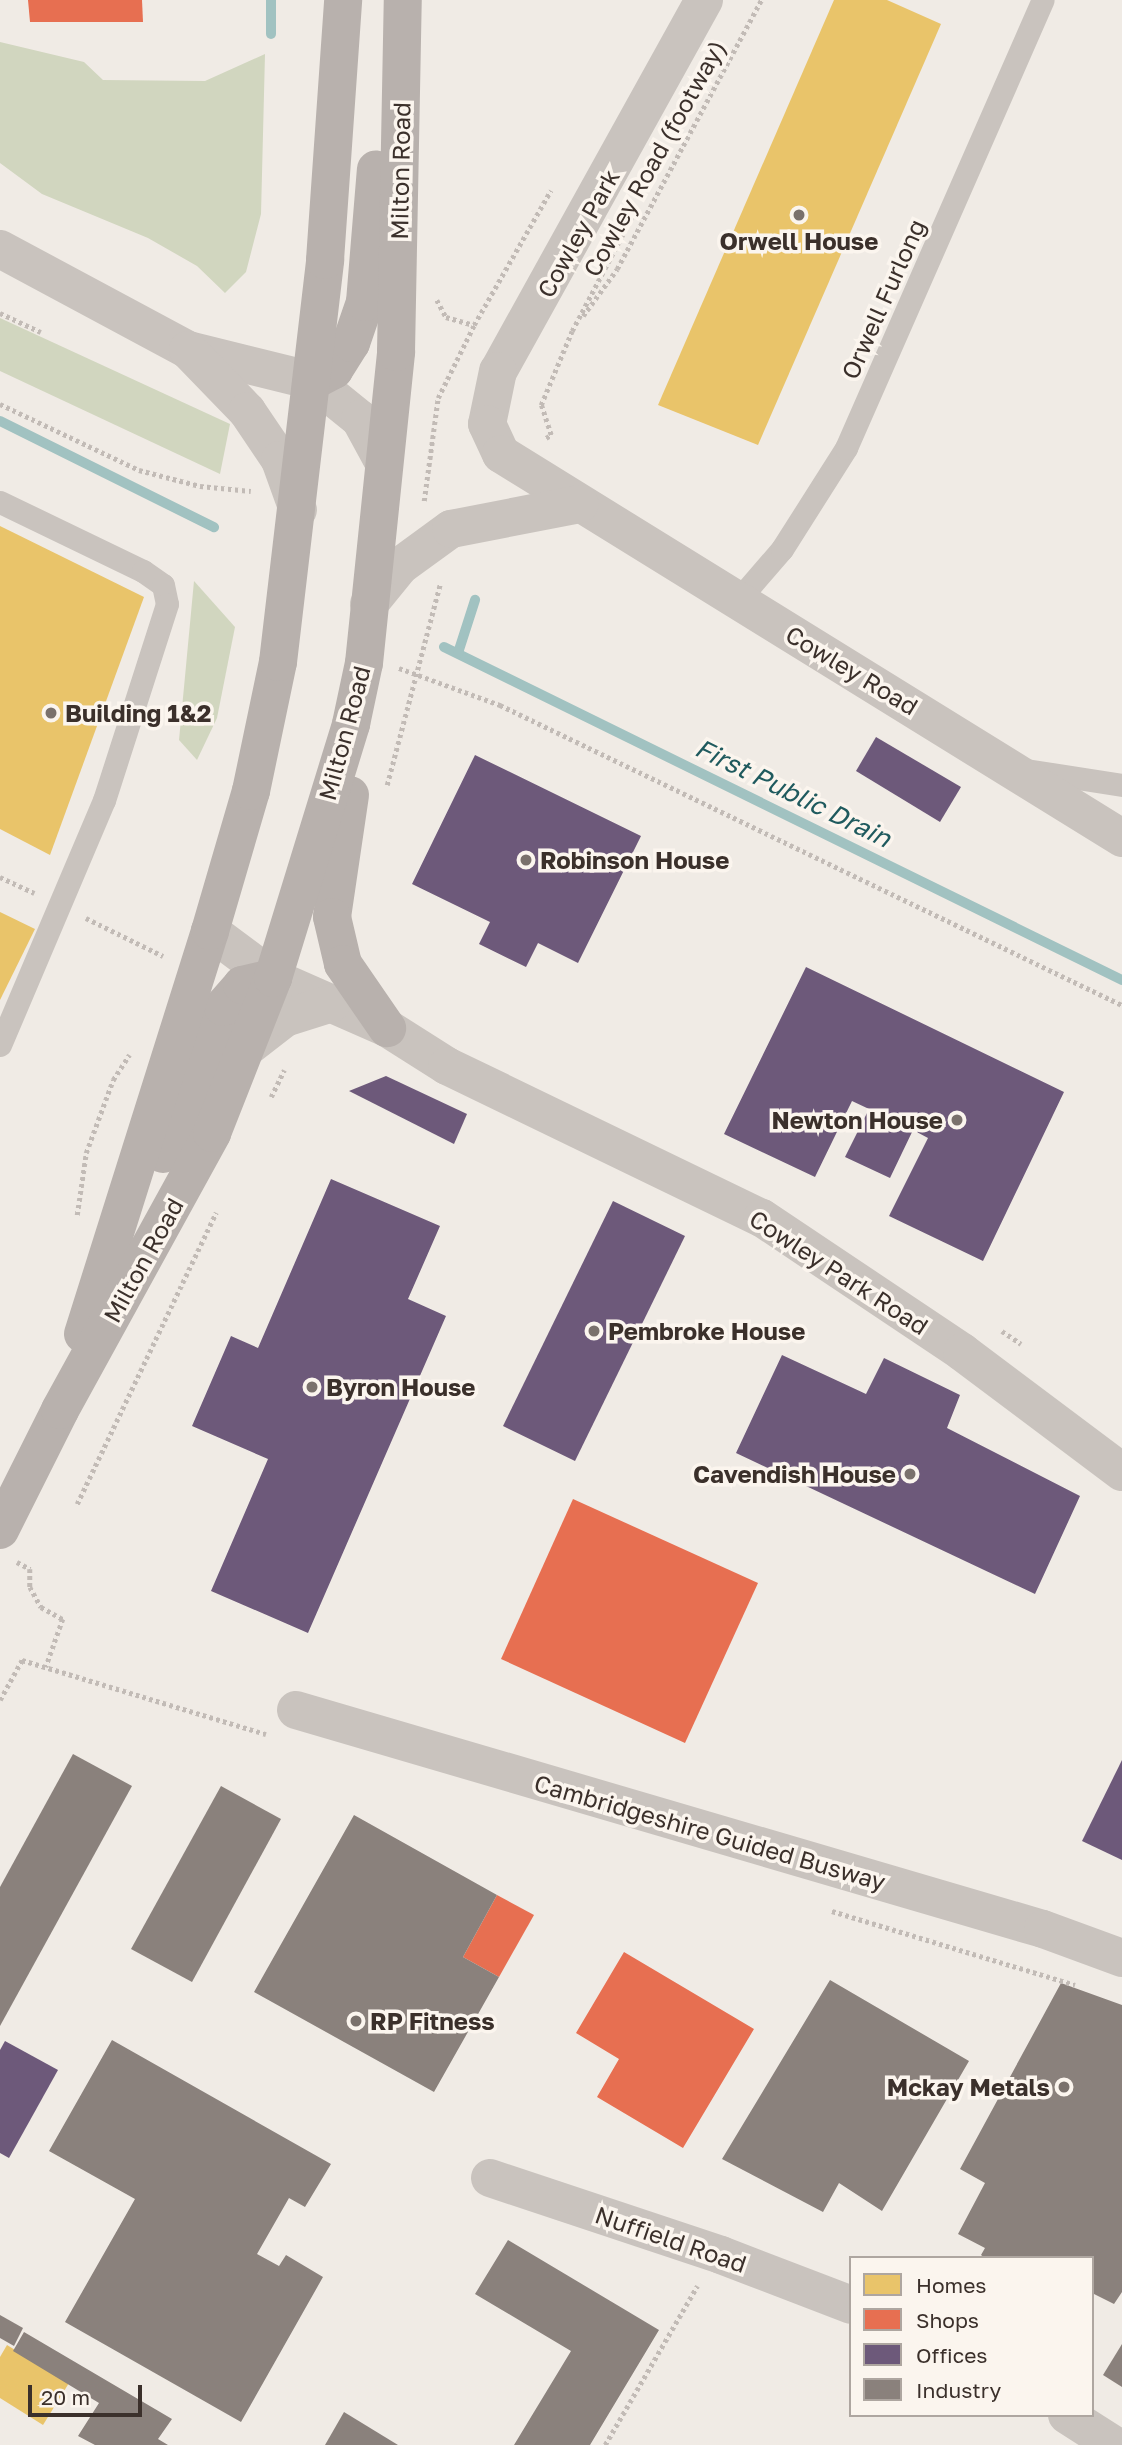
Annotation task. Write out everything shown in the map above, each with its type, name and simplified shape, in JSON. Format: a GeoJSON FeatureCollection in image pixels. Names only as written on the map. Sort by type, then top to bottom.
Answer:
{"type":"FeatureCollection","features":[{"type":"Feature","properties":{"kind":"main road","name":"Milton Road"},"geometry":{"type":"LineString","coordinates":[[60,1410],[210,931],[251,791],[278,662],[313,381],[343,0]]}},
{"type":"Feature","properties":{"kind":"main road","name":"Milton Road"},"geometry":{"type":"LineString","coordinates":[[0,1530],[60,1410],[212,1133],[272,978],[351,724],[364,663],[396,352],[402,0]]}},
{"type":"Feature","properties":{"kind":"main road"},"geometry":{"type":"LineString","coordinates":[[313,381],[334,370],[351,343],[365,302],[379,131],[402,0]]}},
{"type":"Feature","properties":{"kind":"main road"},"geometry":{"type":"LineString","coordinates":[[351,724],[355,767],[332,917],[343,964],[387,1028]]}},
{"type":"Feature","properties":{"kind":"main road"},"geometry":{"type":"LineString","coordinates":[[121,1210],[161,1158],[223,1007],[243,985],[272,978]]}},
{"type":"Feature","properties":{"kind":"street","name":"Cowley Park"},"geometry":{"type":"LineString","coordinates":[[516,465],[501,454],[487,424],[498,371],[704,0]]}},
{"type":"Feature","properties":{"kind":"street"},"geometry":{"type":"LineString","coordinates":[[0,249],[188,350],[313,381],[360,419],[384,463]]}},
{"type":"Feature","properties":{"kind":"street"},"geometry":{"type":"LineString","coordinates":[[188,350],[247,411],[280,460],[298,510]]}},
{"type":"Feature","properties":{"kind":"street","name":"Cowley Road"},"geometry":{"type":"LineString","coordinates":[[516,465],[1016,768],[1122,838]]}},
{"type":"Feature","properties":{"kind":"street"},"geometry":{"type":"LineString","coordinates":[[369,604],[400,566],[451,529],[580,504]]}},
{"type":"Feature","properties":{"kind":"street","name":"Cowley Park Road"},"geometry":{"type":"LineString","coordinates":[[210,931],[272,978],[387,1028],[447,1066],[762,1218],[962,1352],[1122,1472]]}},
{"type":"Feature","properties":{"kind":"street"},"geometry":{"type":"LineString","coordinates":[[245,1049],[285,1018],[332,1003]]}},
{"type":"Feature","properties":{"kind":"street","name":"Cambridgeshire Guided Busway"},"geometry":{"type":"LineString","coordinates":[[296,1710],[1043,1929],[1122,1958]]}},
{"type":"Feature","properties":{"kind":"street","name":"Nuffield Road"},"geometry":{"type":"LineString","coordinates":[[490,2178],[721,2255],[849,2304]]}},
{"type":"Feature","properties":{"kind":"street"},"geometry":{"type":"LineString","coordinates":[[1070,2417],[1114,2445]]}},
{"type":"Feature","properties":{"kind":"lane","name":"Orwell Furlong"},"geometry":{"type":"LineString","coordinates":[[738,600],[782,550],[846,448],[1042,0]]}},
{"type":"Feature","properties":{"kind":"lane"},"geometry":{"type":"LineString","coordinates":[[0,502],[143,571],[163,585],[167,604],[104,800],[0,1045]]}},
{"type":"Feature","properties":{"kind":"lane"},"geometry":{"type":"LineString","coordinates":[[1016,768],[1122,785]]}},
{"type":"Feature","properties":{"kind":"path","name":"Cowley Road (footway)"},"geometry":{"type":"LineString","coordinates":[[572,331],[617,269],[761,0]]}},
{"type":"Feature","properties":{"kind":"path"},"geometry":{"type":"LineString","coordinates":[[0,313],[41,332]]}},
{"type":"Feature","properties":{"kind":"path"},"geometry":{"type":"LineString","coordinates":[[423,502],[438,398],[474,325]]}},
{"type":"Feature","properties":{"kind":"path"},"geometry":{"type":"LineString","coordinates":[[0,404],[139,470],[200,486],[246,489],[260,497]]}},
{"type":"Feature","properties":{"kind":"path"},"geometry":{"type":"LineString","coordinates":[[386,788],[451,529]]}},
{"type":"Feature","properties":{"kind":"path"},"geometry":{"type":"LineString","coordinates":[[364,663],[416,671],[500,705],[1122,1004]]}},
{"type":"Feature","properties":{"kind":"path"},"geometry":{"type":"LineString","coordinates":[[93,922],[151,950]]}},
{"type":"Feature","properties":{"kind":"path"},"geometry":{"type":"LineString","coordinates":[[267,1104],[273,1092]]}},
{"type":"Feature","properties":{"kind":"path"},"geometry":{"type":"LineString","coordinates":[[77,1504],[220,1204]]}},
{"type":"Feature","properties":{"kind":"path"},"geometry":{"type":"LineString","coordinates":[[0,1700],[22,1660],[46,1667],[63,1619],[41,1607],[30,1587],[30,1569]]}},
{"type":"Feature","properties":{"kind":"path"},"geometry":{"type":"LineString","coordinates":[[605,2445],[701,2279],[721,2255]]}},
{"type":"Feature","properties":{"kind":"green space"},"geometry":{"type":"Polygon","coordinates":[[[0,42],[84,62],[103,80],[205,81],[265,54],[261,214],[246,272],[225,293],[197,266],[148,238],[42,194],[0,163],[0,42]]]}},
{"type":"Feature","properties":{"kind":"green space"},"geometry":{"type":"Polygon","coordinates":[[[0,318],[230,424],[220,474],[0,371],[0,318]]]}},
{"type":"Feature","properties":{"kind":"green space"},"geometry":{"type":"Polygon","coordinates":[[[194,581],[235,627],[217,718],[197,760],[179,740],[194,581]]]}},
{"type":"Feature","properties":{"kind":"building: Homes","name":"Orwell House"},"geometry":{"type":"Polygon","coordinates":[[[834,0],[887,0],[941,24],[758,445],[658,405],[834,0]]]}},
{"type":"Feature","properties":{"kind":"building: Homes","name":"Building 1&2"},"geometry":{"type":"Polygon","coordinates":[[[0,526],[144,597],[50,855],[0,829],[0,526]]]}},
{"type":"Feature","properties":{"kind":"building: Homes"},"geometry":{"type":"Polygon","coordinates":[[[0,912],[35,929],[0,1000],[0,912]]]}},
{"type":"Feature","properties":{"kind":"building: Homes"},"geometry":{"type":"Polygon","coordinates":[[[7,2345],[69,2383],[43,2425],[0,2398],[0,2357],[7,2345]]]}},
{"type":"Feature","properties":{"kind":"building: Shops"},"geometry":{"type":"Polygon","coordinates":[[[28,0],[142,0],[143,22],[30,22],[28,0]]]}},
{"type":"Feature","properties":{"kind":"building: Shops"},"geometry":{"type":"Polygon","coordinates":[[[573,1499],[758,1583],[685,1743],[501,1659],[573,1499]]]}},
{"type":"Feature","properties":{"kind":"building: Shops"},"geometry":{"type":"Polygon","coordinates":[[[497,1895],[534,1915],[499,1977],[463,1957],[497,1895]]]}},
{"type":"Feature","properties":{"kind":"building: Shops"},"geometry":{"type":"Polygon","coordinates":[[[624,1952],[754,2029],[683,2148],[597,2097],[619,2059],[576,2033],[624,1952]]]}},
{"type":"Feature","properties":{"kind":"building: Offices"},"geometry":{"type":"Polygon","coordinates":[[[876,737],[961,787],[940,822],[856,771],[876,737]]]}},
{"type":"Feature","properties":{"kind":"building: Offices","name":"Robinson House"},"geometry":{"type":"Polygon","coordinates":[[[475,755],[641,836],[578,963],[538,943],[526,967],[479,944],[490,922],[412,884],[475,755]]]}},
{"type":"Feature","properties":{"kind":"building: Offices","name":"Newton House"},"geometry":{"type":"Polygon","coordinates":[[[806,967],[1064,1092],[983,1261],[889,1216],[928,1138],[913,1130],[890,1178],[845,1157],[869,1109],[852,1101],[815,1177],[724,1134],[806,967]]]}},
{"type":"Feature","properties":{"kind":"building: Offices"},"geometry":{"type":"Polygon","coordinates":[[[386,1076],[467,1114],[454,1144],[349,1091],[386,1076]]]}},
{"type":"Feature","properties":{"kind":"building: Offices","name":"Byron House"},"geometry":{"type":"Polygon","coordinates":[[[331,1179],[440,1226],[408,1299],[446,1316],[308,1633],[211,1591],[268,1459],[192,1426],[231,1336],[258,1348],[331,1179]]]}},
{"type":"Feature","properties":{"kind":"building: Offices","name":"Pembroke House"},"geometry":{"type":"Polygon","coordinates":[[[613,1201],[685,1236],[575,1461],[503,1426],[613,1201]]]}},
{"type":"Feature","properties":{"kind":"building: Offices","name":"Cavendish House"},"geometry":{"type":"Polygon","coordinates":[[[782,1355],[866,1394],[884,1358],[960,1395],[947,1428],[1080,1496],[1035,1594],[736,1453],[782,1355]]]}},
{"type":"Feature","properties":{"kind":"building: Offices"},"geometry":{"type":"Polygon","coordinates":[[[1122,1760],[1122,1860],[1082,1841],[1122,1760]]]}},
{"type":"Feature","properties":{"kind":"building: Offices"},"geometry":{"type":"Polygon","coordinates":[[[5,2041],[58,2070],[9,2158],[0,2153],[0,2050],[5,2041]]]}},
{"type":"Feature","properties":{"kind":"building: Industry"},"geometry":{"type":"Polygon","coordinates":[[[73,1754],[132,1786],[0,2026],[0,1887],[73,1754]]]}},
{"type":"Feature","properties":{"kind":"building: Industry"},"geometry":{"type":"Polygon","coordinates":[[[221,1786],[281,1819],[192,1982],[131,1949],[221,1786]]]}},
{"type":"Feature","properties":{"kind":"building: Industry"},"geometry":{"type":"Polygon","coordinates":[[[354,1815],[497,1895],[463,1957],[499,1977],[434,2092],[254,1992],[354,1815]]]}},
{"type":"Feature","properties":{"kind":"building: Industry"},"geometry":{"type":"Polygon","coordinates":[[[830,1980],[969,2061],[882,2211],[839,2183],[823,2212],[722,2159],[830,1980]]]}},
{"type":"Feature","properties":{"kind":"building: Industry","name":"Mckay Metals"},"geometry":{"type":"Polygon","coordinates":[[[1061,1983],[1122,2005],[1122,2292],[1114,2304],[1094,2294],[1094,2256],[981,2255],[985,2248],[958,2234],[985,2183],[960,2169],[1061,1983]]]}},
{"type":"Feature","properties":{"kind":"building: Industry"},"geometry":{"type":"Polygon","coordinates":[[[112,2040],[331,2164],[305,2207],[289,2198],[257,2254],[279,2266],[286,2255],[323,2277],[241,2422],[65,2322],[135,2199],[49,2151],[112,2040]]]}},
{"type":"Feature","properties":{"kind":"building: Industry"},"geometry":{"type":"Polygon","coordinates":[[[508,2240],[659,2330],[590,2445],[514,2445],[571,2351],[475,2294],[508,2240]]]}},
{"type":"Feature","properties":{"kind":"building: Industry"},"geometry":{"type":"Polygon","coordinates":[[[0,2315],[23,2328],[14,2346],[0,2338],[0,2315]]]}},
{"type":"Feature","properties":{"kind":"building: Industry"},"geometry":{"type":"Polygon","coordinates":[[[24,2332],[172,2419],[158,2439],[168,2445],[95,2445],[78,2436],[99,2403],[13,2351],[24,2332]]]}},
{"type":"Feature","properties":{"kind":"building: Industry"},"geometry":{"type":"Polygon","coordinates":[[[1122,2344],[1122,2387],[1103,2375],[1122,2344]]]}},
{"type":"Feature","properties":{"kind":"building: Industry"},"geometry":{"type":"Polygon","coordinates":[[[344,2412],[398,2445],[325,2445],[344,2412]]]}},
{"type":"Feature","properties":{"kind":"waterway"},"geometry":{"type":"LineString","coordinates":[[271,0],[271,34]]}},
{"type":"Feature","properties":{"kind":"waterway"},"geometry":{"type":"LineString","coordinates":[[0,421],[214,527]]}},
{"type":"Feature","properties":{"kind":"waterway"},"geometry":{"type":"LineString","coordinates":[[458,653],[475,600]]}},
{"type":"Feature","properties":{"kind":"waterway","name":"First Public Drain"},"geometry":{"type":"LineString","coordinates":[[444,647],[1122,980]]}},
{"type":"Feature","properties":{"kind":"place","name":"Orwell House"},"geometry":{"type":"Point","coordinates":[799,215]}},
{"type":"Feature","properties":{"kind":"place","name":"Building 1&2"},"geometry":{"type":"Point","coordinates":[51,713]}},
{"type":"Feature","properties":{"kind":"place","name":"Robinson House"},"geometry":{"type":"Point","coordinates":[526,860]}},
{"type":"Feature","properties":{"kind":"place","name":"Newton House"},"geometry":{"type":"Point","coordinates":[957,1120]}},
{"type":"Feature","properties":{"kind":"place","name":"Pembroke House"},"geometry":{"type":"Point","coordinates":[594,1331]}},
{"type":"Feature","properties":{"kind":"place","name":"Byron House"},"geometry":{"type":"Point","coordinates":[312,1387]}},
{"type":"Feature","properties":{"kind":"place","name":"Cavendish House"},"geometry":{"type":"Point","coordinates":[910,1474]}},
{"type":"Feature","properties":{"kind":"place","name":"RP Fitness"},"geometry":{"type":"Point","coordinates":[356,2021]}},
{"type":"Feature","properties":{"kind":"place","name":"Mckay Metals"},"geometry":{"type":"Point","coordinates":[1064,2087]}}]}
